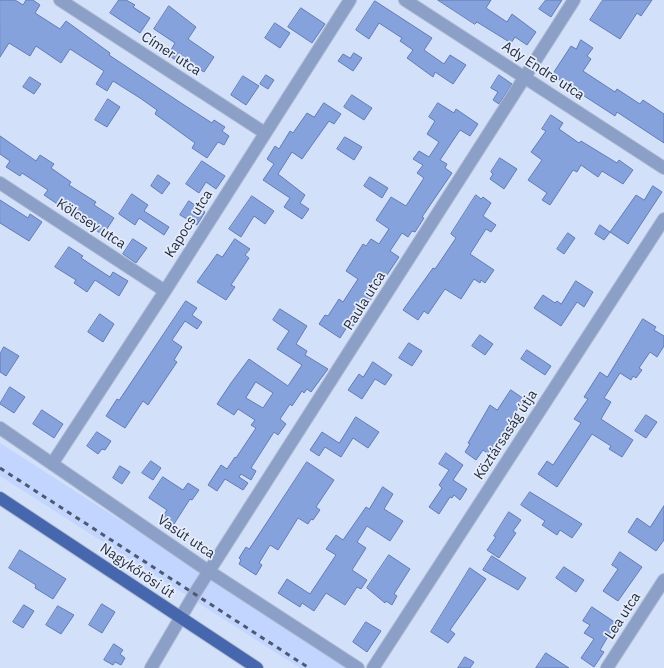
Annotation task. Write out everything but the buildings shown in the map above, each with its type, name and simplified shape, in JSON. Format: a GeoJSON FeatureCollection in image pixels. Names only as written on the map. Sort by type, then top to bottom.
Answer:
{"type":"FeatureCollection","features":[{"type":"Feature","properties":{"kind":"main road","name":"Nagykőrösi út"},"geometry":{"type":"LineString","coordinates":[[0,498],[257,668]]}},
{"type":"Feature","properties":{"kind":"street","name":"Címer utca"},"geometry":{"type":"LineString","coordinates":[[60,0],[265,133]]}},
{"type":"Feature","properties":{"kind":"street","name":"Kapocs utca"},"geometry":{"type":"LineString","coordinates":[[52,464],[165,291],[350,0]]}},
{"type":"Feature","properties":{"kind":"street","name":"Ady Endre utca"},"geometry":{"type":"LineString","coordinates":[[405,0],[664,168]]}},
{"type":"Feature","properties":{"kind":"street","name":"Paula utca"},"geometry":{"type":"LineString","coordinates":[[151,668],[209,570],[372,319],[524,76],[574,0]]}},
{"type":"Feature","properties":{"kind":"street","name":"Kölcsey utca"},"geometry":{"type":"LineString","coordinates":[[0,183],[165,291]]}},
{"type":"Feature","properties":{"kind":"street","name":"Köztársaság útja"},"geometry":{"type":"LineString","coordinates":[[373,668],[664,219]]}},
{"type":"Feature","properties":{"kind":"street","name":"Vasút utca"},"geometry":{"type":"LineString","coordinates":[[0,428],[209,570],[358,668]]}},
{"type":"Feature","properties":{"kind":"street","name":"Lea utca"},"geometry":{"type":"LineString","coordinates":[[607,668],[664,580]]}},
{"type":"Feature","properties":{"kind":"shaded area"},"geometry":{"type":"Polygon","coordinates":[[[0,443],[234,593],[346,668],[300,668],[0,476],[0,443]]]}},
{"type":"Feature","properties":{"kind":"railway"},"geometry":{"type":"LineString","coordinates":[[0,468],[309,668]]}}]}
